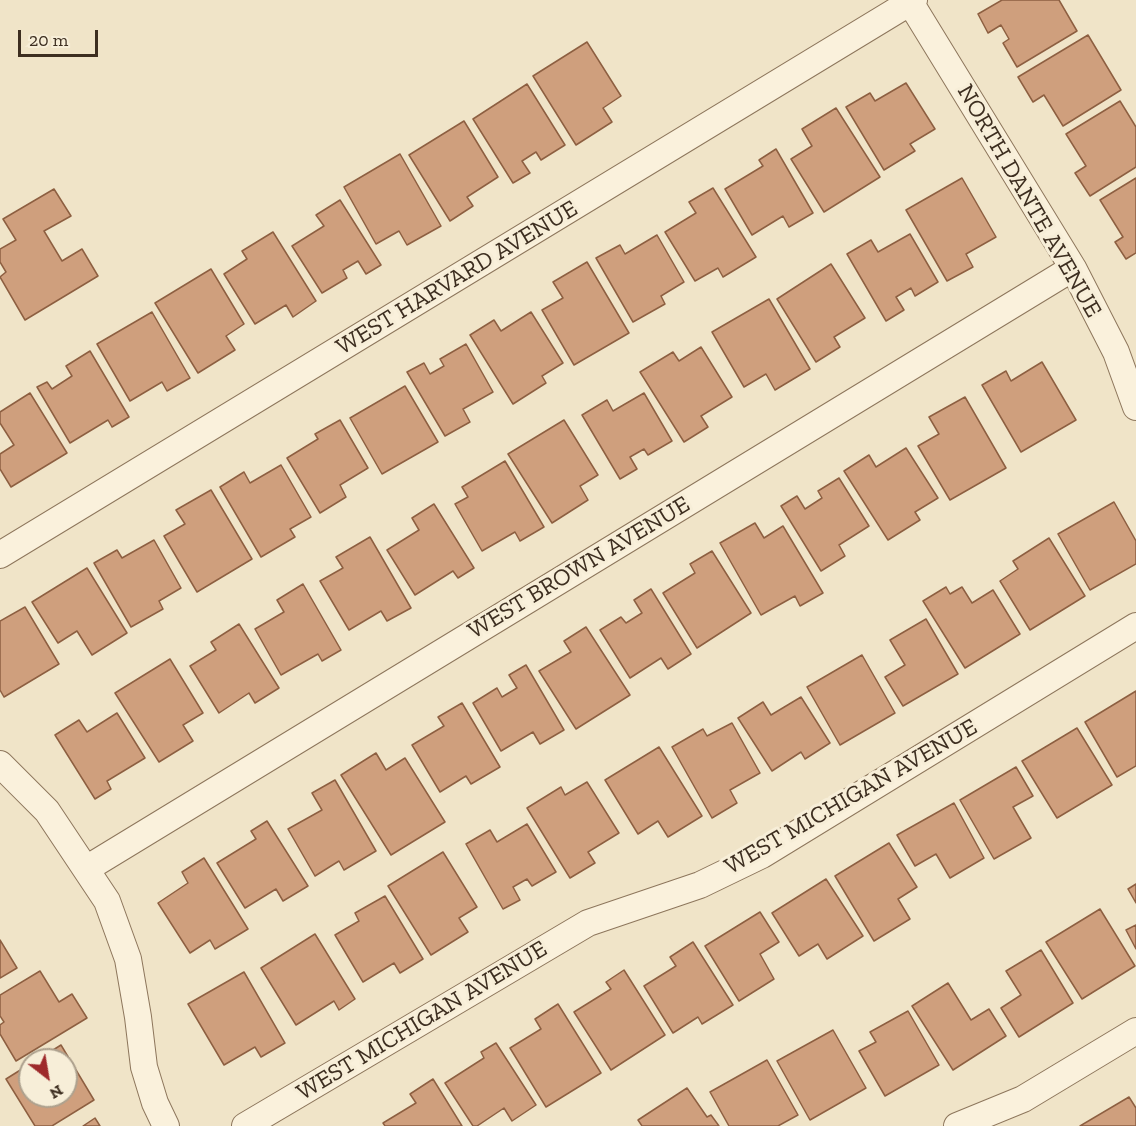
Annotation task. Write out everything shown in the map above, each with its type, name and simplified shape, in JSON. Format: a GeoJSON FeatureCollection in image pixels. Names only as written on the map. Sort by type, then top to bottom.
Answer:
{"type":"FeatureCollection","features":[{"type":"Feature","properties":{"kind":"street","name":"NORTH DANTE AVENUE"},"geometry":{"type":"LineString","coordinates":[[912,1],[1073,268],[1116,352],[1136,407]]}},
{"type":"Feature","properties":{"kind":"street","name":"WEST HARVARD AVENUE"},"geometry":{"type":"LineString","coordinates":[[0,555],[912,1]]}},
{"type":"Feature","properties":{"kind":"street","name":"WEST BROWN AVENUE"},"geometry":{"type":"LineString","coordinates":[[86,869],[1073,268]]}},
{"type":"Feature","properties":{"kind":"street","name":"WEST MICHIGAN AVENUE"},"geometry":{"type":"LineString","coordinates":[[245,1126],[588,923],[700,885],[762,855],[1136,626]]}},
{"type":"Feature","properties":{"kind":"street"},"geometry":{"type":"LineString","coordinates":[[0,764],[9,788],[47,812],[107,901],[128,959],[144,1067],[155,1103],[166,1126]]}},
{"type":"Feature","properties":{"kind":"street"},"geometry":{"type":"LineString","coordinates":[[957,1126],[1023,1099],[1136,1031]]}},
{"type":"Feature","properties":{"kind":"building"},"geometry":{"type":"Polygon","coordinates":[[[1002,0],[1059,0],[1077,31],[1017,67],[1003,43],[1009,39],[1001,25],[988,33],[978,14],[1002,0]]]}},
{"type":"Feature","properties":{"kind":"building"},"geometry":{"type":"Polygon","coordinates":[[[1088,35],[1121,90],[1063,126],[1044,95],[1033,102],[1018,77],[1088,35]]]}},
{"type":"Feature","properties":{"kind":"building"},"geometry":{"type":"Polygon","coordinates":[[[587,42],[621,96],[603,108],[612,122],[576,145],[533,76],[587,42]]]}},
{"type":"Feature","properties":{"kind":"building"},"geometry":{"type":"Polygon","coordinates":[[[906,83],[935,129],[910,144],[915,151],[884,170],[846,107],[870,93],[875,101],[906,83]]]}},
{"type":"Feature","properties":{"kind":"building"},"geometry":{"type":"Polygon","coordinates":[[[527,84],[565,145],[541,160],[536,152],[522,161],[530,173],[513,183],[473,119],[527,84]]]}},
{"type":"Feature","properties":{"kind":"building"},"geometry":{"type":"Polygon","coordinates":[[[1120,101],[1136,127],[1136,167],[1090,196],[1075,173],[1086,166],[1066,134],[1120,101]]]}},
{"type":"Feature","properties":{"kind":"building"},"geometry":{"type":"Polygon","coordinates":[[[836,108],[880,177],[824,212],[791,159],[812,146],[802,129],[836,108]]]}},
{"type":"Feature","properties":{"kind":"building"},"geometry":{"type":"Polygon","coordinates":[[[464,121],[498,177],[467,197],[473,206],[450,221],[409,155],[464,121]]]}},
{"type":"Feature","properties":{"kind":"building"},"geometry":{"type":"Polygon","coordinates":[[[776,149],[813,213],[789,227],[783,216],[752,235],[725,189],[763,166],[759,160],[776,149]]]}},
{"type":"Feature","properties":{"kind":"building"},"geometry":{"type":"Polygon","coordinates":[[[400,154],[441,226],[407,245],[399,231],[376,244],[344,187],[400,154]]]}},
{"type":"Feature","properties":{"kind":"building"},"geometry":{"type":"Polygon","coordinates":[[[962,178],[996,237],[966,254],[973,267],[947,281],[906,210],[962,178]]]}},
{"type":"Feature","properties":{"kind":"building"},"geometry":{"type":"Polygon","coordinates":[[[1136,178],[1136,253],[1126,259],[1115,242],[1123,237],[1100,200],[1136,178]]]}},
{"type":"Feature","properties":{"kind":"building"},"geometry":{"type":"Polygon","coordinates":[[[713,188],[756,257],[723,277],[718,268],[695,281],[665,232],[696,213],[689,202],[713,188]]]}},
{"type":"Feature","properties":{"kind":"building"},"geometry":{"type":"Polygon","coordinates":[[[54,189],[71,216],[44,231],[62,261],[82,249],[98,276],[25,320],[0,277],[6,272],[0,262],[0,249],[16,240],[3,219],[54,189]]]}},
{"type":"Feature","properties":{"kind":"building"},"geometry":{"type":"Polygon","coordinates":[[[340,200],[381,265],[366,274],[358,261],[343,270],[347,278],[322,293],[292,246],[324,226],[316,215],[340,200]]]}},
{"type":"Feature","properties":{"kind":"building"},"geometry":{"type":"Polygon","coordinates":[[[273,232],[316,301],[293,317],[286,305],[255,324],[224,274],[247,259],[242,251],[273,232]]]}},
{"type":"Feature","properties":{"kind":"building"},"geometry":{"type":"Polygon","coordinates":[[[910,234],[938,282],[915,296],[911,288],[896,297],[904,310],[886,321],[847,254],[871,240],[878,252],[910,234]]]}},
{"type":"Feature","properties":{"kind":"building"},"geometry":{"type":"Polygon","coordinates":[[[657,235],[684,282],[661,296],[665,304],[633,322],[596,258],[620,245],[625,254],[657,235]]]}},
{"type":"Feature","properties":{"kind":"building"},"geometry":{"type":"Polygon","coordinates":[[[587,262],[629,333],[574,365],[542,310],[563,298],[553,282],[587,262]]]}},
{"type":"Feature","properties":{"kind":"building"},"geometry":{"type":"Polygon","coordinates":[[[831,264],[865,318],[834,337],[840,347],[816,362],[777,299],[831,264]]]}},
{"type":"Feature","properties":{"kind":"building"},"geometry":{"type":"Polygon","coordinates":[[[211,269],[244,324],[226,336],[235,350],[198,373],[155,303],[211,269]]]}},
{"type":"Feature","properties":{"kind":"building"},"geometry":{"type":"Polygon","coordinates":[[[769,299],[810,369],[775,390],[766,374],[744,387],[712,332],[769,299]]]}},
{"type":"Feature","properties":{"kind":"building"},"geometry":{"type":"Polygon","coordinates":[[[152,312],[190,378],[167,391],[162,382],[130,401],[97,344],[152,312]]]}},
{"type":"Feature","properties":{"kind":"building"},"geometry":{"type":"Polygon","coordinates":[[[531,312],[563,363],[542,376],[546,383],[513,404],[470,335],[494,320],[501,331],[531,312]]]}},
{"type":"Feature","properties":{"kind":"building"},"geometry":{"type":"Polygon","coordinates":[[[466,344],[493,392],[463,409],[470,422],[445,436],[407,372],[424,363],[430,374],[444,366],[440,359],[466,344]]]}},
{"type":"Feature","properties":{"kind":"building"},"geometry":{"type":"Polygon","coordinates":[[[701,347],[732,397],[701,416],[708,427],[684,442],[640,372],[673,352],[679,361],[701,347]]]}},
{"type":"Feature","properties":{"kind":"building"},"geometry":{"type":"Polygon","coordinates":[[[90,351],[129,417],[112,427],[108,420],[70,443],[37,387],[47,382],[52,389],[72,376],[66,366],[90,351]]]}},
{"type":"Feature","properties":{"kind":"building"},"geometry":{"type":"Polygon","coordinates":[[[1042,362],[1076,420],[1021,452],[982,385],[1006,371],[1011,381],[1042,362]]]}},
{"type":"Feature","properties":{"kind":"building"},"geometry":{"type":"Polygon","coordinates":[[[405,386],[438,442],[382,474],[350,418],[405,386]]]}},
{"type":"Feature","properties":{"kind":"building"},"geometry":{"type":"Polygon","coordinates":[[[30,393],[67,453],[11,487],[0,469],[0,454],[14,445],[0,423],[0,412],[30,393]]]}},
{"type":"Feature","properties":{"kind":"building"},"geometry":{"type":"Polygon","coordinates":[[[644,393],[672,441],[648,455],[644,449],[630,457],[637,469],[620,479],[582,415],[607,400],[613,411],[644,393]]]}},
{"type":"Feature","properties":{"kind":"building"},"geometry":{"type":"Polygon","coordinates":[[[965,397],[1006,468],[950,500],[918,446],[939,434],[929,417],[965,397]]]}},
{"type":"Feature","properties":{"kind":"building"},"geometry":{"type":"Polygon","coordinates":[[[340,420],[368,468],[340,485],[346,497],[320,513],[287,458],[318,439],[315,434],[340,420]]]}},
{"type":"Feature","properties":{"kind":"building"},"geometry":{"type":"Polygon","coordinates":[[[564,420],[598,475],[580,486],[588,500],[552,523],[508,454],[564,420]]]}},
{"type":"Feature","properties":{"kind":"building"},"geometry":{"type":"Polygon","coordinates":[[[906,448],[938,498],[915,512],[920,520],[888,540],[844,471],[869,455],[876,467],[906,448]]]}},
{"type":"Feature","properties":{"kind":"building"},"geometry":{"type":"Polygon","coordinates":[[[505,461],[544,527],[520,541],[515,532],[482,551],[455,504],[468,497],[462,487],[505,461]]]}},
{"type":"Feature","properties":{"kind":"building"},"geometry":{"type":"Polygon","coordinates":[[[281,465],[311,517],[290,529],[295,537],[261,557],[220,487],[244,472],[250,483],[281,465]]]}},
{"type":"Feature","properties":{"kind":"building"},"geometry":{"type":"Polygon","coordinates":[[[839,478],[869,526],[839,545],[845,556],[821,571],[781,506],[797,496],[805,509],[822,498],[818,491],[839,478]]]}},
{"type":"Feature","properties":{"kind":"building"},"geometry":{"type":"Polygon","coordinates":[[[211,490],[252,559],[197,592],[164,536],[185,524],[176,510],[211,490]]]}},
{"type":"Feature","properties":{"kind":"building"},"geometry":{"type":"Polygon","coordinates":[[[1114,502],[1136,541],[1136,564],[1090,590],[1058,534],[1114,502]]]}},
{"type":"Feature","properties":{"kind":"building"},"geometry":{"type":"Polygon","coordinates":[[[434,504],[474,568],[458,578],[453,571],[415,595],[387,550],[419,530],[412,518],[434,504]]]}},
{"type":"Feature","properties":{"kind":"building"},"geometry":{"type":"Polygon","coordinates":[[[755,523],[764,538],[783,526],[823,593],[800,606],[795,596],[761,615],[720,543],[755,523]]]}},
{"type":"Feature","properties":{"kind":"building"},"geometry":{"type":"Polygon","coordinates":[[[370,537],[411,608],[387,621],[381,611],[349,630],[320,581],[343,568],[336,557],[370,537]]]}},
{"type":"Feature","properties":{"kind":"building"},"geometry":{"type":"Polygon","coordinates":[[[1049,538],[1085,596],[1030,630],[1000,581],[1018,569],[1013,561],[1049,538]]]}},
{"type":"Feature","properties":{"kind":"building"},"geometry":{"type":"Polygon","coordinates":[[[154,540],[181,588],[159,601],[163,609],[131,627],[94,563],[117,550],[122,558],[154,540]]]}},
{"type":"Feature","properties":{"kind":"building"},"geometry":{"type":"Polygon","coordinates":[[[712,551],[751,613],[697,648],[663,593],[695,573],[690,564],[712,551]]]}},
{"type":"Feature","properties":{"kind":"building"},"geometry":{"type":"Polygon","coordinates":[[[87,568],[127,633],[92,655],[77,631],[58,643],[32,602],[87,568]]]}},
{"type":"Feature","properties":{"kind":"building"},"geometry":{"type":"Polygon","coordinates":[[[303,584],[341,650],[322,661],[318,654],[281,675],[255,629],[284,612],[277,600],[303,584]]]}},
{"type":"Feature","properties":{"kind":"building"},"geometry":{"type":"Polygon","coordinates":[[[946,587],[950,594],[962,587],[972,603],[993,590],[1020,634],[965,668],[923,601],[946,587]]]}},
{"type":"Feature","properties":{"kind":"building"},"geometry":{"type":"Polygon","coordinates":[[[651,589],[691,654],[668,669],[661,658],[630,678],[600,630],[621,617],[626,623],[642,613],[634,600],[651,589]]]}},
{"type":"Feature","properties":{"kind":"building"},"geometry":{"type":"Polygon","coordinates":[[[25,607],[59,664],[4,697],[0,690],[0,621],[25,607]]]}},
{"type":"Feature","properties":{"kind":"building"},"geometry":{"type":"Polygon","coordinates":[[[926,619],[958,674],[903,706],[885,677],[905,665],[890,640],[926,619]]]}},
{"type":"Feature","properties":{"kind":"building"},"geometry":{"type":"Polygon","coordinates":[[[239,624],[279,688],[255,703],[249,693],[219,713],[190,666],[216,650],[211,642],[239,624]]]}},
{"type":"Feature","properties":{"kind":"building"},"geometry":{"type":"Polygon","coordinates":[[[586,627],[630,695],[576,729],[539,671],[571,652],[564,641],[586,627]]]}},
{"type":"Feature","properties":{"kind":"building"},"geometry":{"type":"Polygon","coordinates":[[[862,655],[895,713],[840,745],[807,687],[862,655]]]}},
{"type":"Feature","properties":{"kind":"building"},"geometry":{"type":"Polygon","coordinates":[[[170,659],[203,713],[183,725],[193,741],[159,762],[115,693],[170,659]]]}},
{"type":"Feature","properties":{"kind":"building"},"geometry":{"type":"Polygon","coordinates":[[[526,665],[564,730],[540,744],[533,732],[501,751],[473,703],[497,688],[502,697],[517,688],[509,675],[526,665]]]}},
{"type":"Feature","properties":{"kind":"building"},"geometry":{"type":"Polygon","coordinates":[[[1136,691],[1136,766],[1117,777],[1085,722],[1136,691]]]}},
{"type":"Feature","properties":{"kind":"building"},"geometry":{"type":"Polygon","coordinates":[[[801,697],[830,743],[805,759],[801,752],[772,771],[738,718],[763,702],[771,715],[801,697]]]}},
{"type":"Feature","properties":{"kind":"building"},"geometry":{"type":"Polygon","coordinates":[[[462,703],[500,767],[471,784],[466,776],[440,792],[412,745],[444,726],[438,717],[462,703]]]}},
{"type":"Feature","properties":{"kind":"building"},"geometry":{"type":"Polygon","coordinates":[[[117,713],[145,758],[107,781],[111,789],[95,799],[55,735],[79,720],[87,732],[117,713]]]}},
{"type":"Feature","properties":{"kind":"building"},"geometry":{"type":"Polygon","coordinates":[[[732,723],[760,773],[730,790],[737,803],[712,818],[672,747],[703,729],[707,736],[732,723]]]}},
{"type":"Feature","properties":{"kind":"building"},"geometry":{"type":"Polygon","coordinates":[[[1077,728],[1112,785],[1057,818],[1022,761],[1077,728]]]}},
{"type":"Feature","properties":{"kind":"building"},"geometry":{"type":"Polygon","coordinates":[[[659,747],[702,816],[668,837],[658,821],[638,834],[605,780],[659,747]]]}},
{"type":"Feature","properties":{"kind":"building"},"geometry":{"type":"Polygon","coordinates":[[[376,753],[386,770],[405,758],[445,822],[391,855],[341,775],[376,753]]]}},
{"type":"Feature","properties":{"kind":"building"},"geometry":{"type":"Polygon","coordinates":[[[1016,767],[1033,796],[1013,807],[1031,838],[994,859],[960,800],[1016,767]]]}},
{"type":"Feature","properties":{"kind":"building"},"geometry":{"type":"Polygon","coordinates":[[[335,780],[376,851],[344,870],[339,861],[315,876],[288,829],[322,810],[312,793],[335,780]]]}},
{"type":"Feature","properties":{"kind":"building"},"geometry":{"type":"Polygon","coordinates":[[[587,782],[619,833],[588,852],[595,863],[570,878],[527,808],[561,787],[565,795],[587,782]]]}},
{"type":"Feature","properties":{"kind":"building"},"geometry":{"type":"Polygon","coordinates":[[[954,803],[984,858],[950,878],[936,854],[915,866],[897,835],[954,803]]]}},
{"type":"Feature","properties":{"kind":"building"},"geometry":{"type":"Polygon","coordinates":[[[267,821],[308,886],[283,901],[276,889],[245,908],[217,863],[256,839],[251,831],[267,821]]]}},
{"type":"Feature","properties":{"kind":"building"},"geometry":{"type":"Polygon","coordinates":[[[527,824],[556,872],[532,886],[527,879],[513,887],[520,900],[503,909],[466,844],[490,830],[497,842],[527,824]]]}},
{"type":"Feature","properties":{"kind":"building"},"geometry":{"type":"Polygon","coordinates":[[[889,843],[917,887],[898,899],[910,919],[874,941],[835,876],[889,843]]]}},
{"type":"Feature","properties":{"kind":"building"},"geometry":{"type":"Polygon","coordinates":[[[443,852],[477,907],[459,918],[468,932],[431,955],[388,886],[443,852]]]}},
{"type":"Feature","properties":{"kind":"building"},"geometry":{"type":"Polygon","coordinates":[[[204,858],[248,929],[215,949],[210,940],[190,953],[158,903],[188,883],[182,872],[204,858]]]}},
{"type":"Feature","properties":{"kind":"building"},"geometry":{"type":"Polygon","coordinates":[[[826,879],[863,936],[827,959],[818,944],[799,956],[772,913],[826,879]]]}},
{"type":"Feature","properties":{"kind":"building"},"geometry":{"type":"Polygon","coordinates":[[[1136,884],[1136,903],[1128,889],[1136,884]]]}},
{"type":"Feature","properties":{"kind":"building"},"geometry":{"type":"Polygon","coordinates":[[[385,896],[423,959],[400,973],[394,963],[363,982],[335,935],[359,921],[355,913],[385,896]]]}},
{"type":"Feature","properties":{"kind":"building"},"geometry":{"type":"Polygon","coordinates":[[[1100,909],[1135,966],[1082,999],[1046,942],[1100,909]]]}},
{"type":"Feature","properties":{"kind":"building"},"geometry":{"type":"Polygon","coordinates":[[[760,912],[779,942],[760,954],[774,979],[739,1001],[705,946],[760,912]]]}},
{"type":"Feature","properties":{"kind":"building"},"geometry":{"type":"Polygon","coordinates":[[[1136,925],[1136,949],[1126,930],[1136,925]]]}},
{"type":"Feature","properties":{"kind":"building"},"geometry":{"type":"Polygon","coordinates":[[[315,934],[355,999],[339,1010],[334,1001],[296,1025],[261,968],[315,934]]]}},
{"type":"Feature","properties":{"kind":"building"},"geometry":{"type":"Polygon","coordinates":[[[0,940],[17,968],[0,978],[0,940]]]}},
{"type":"Feature","properties":{"kind":"building"},"geometry":{"type":"Polygon","coordinates":[[[693,942],[733,1005],[702,1024],[698,1017],[673,1033],[644,986],[676,966],[670,957],[693,942]]]}},
{"type":"Feature","properties":{"kind":"building"},"geometry":{"type":"Polygon","coordinates":[[[1041,950],[1073,1003],[1019,1037],[1001,1008],[1021,995],[1006,971],[1041,950]]]}},
{"type":"Feature","properties":{"kind":"building"},"geometry":{"type":"Polygon","coordinates":[[[624,970],[665,1035],[611,1070],[574,1012],[611,989],[606,982],[624,970]]]}},
{"type":"Feature","properties":{"kind":"building"},"geometry":{"type":"Polygon","coordinates":[[[40,971],[59,1002],[72,994],[87,1018],[37,1048],[18,1048],[16,1061],[0,1034],[0,1025],[4,1022],[0,1016],[0,995],[40,971]]]}},
{"type":"Feature","properties":{"kind":"building"},"geometry":{"type":"Polygon","coordinates":[[[244,972],[285,1043],[261,1057],[255,1047],[224,1065],[188,1004],[244,972]]]}},
{"type":"Feature","properties":{"kind":"building"},"geometry":{"type":"Polygon","coordinates":[[[948,983],[971,1020],[989,1009],[1006,1036],[953,1070],[912,1006],[948,983]]]}},
{"type":"Feature","properties":{"kind":"building"},"geometry":{"type":"Polygon","coordinates":[[[558,1004],[601,1073],[546,1107],[510,1048],[541,1029],[535,1019],[558,1004]]]}},
{"type":"Feature","properties":{"kind":"building"},"geometry":{"type":"Polygon","coordinates":[[[908,1011],[939,1065],[885,1096],[859,1051],[876,1042],[870,1032],[908,1011]]]}},
{"type":"Feature","properties":{"kind":"building"},"geometry":{"type":"Polygon","coordinates":[[[833,1030],[866,1088],[810,1120],[777,1061],[833,1030]]]}},
{"type":"Feature","properties":{"kind":"building"},"geometry":{"type":"Polygon","coordinates":[[[496,1043],[536,1105],[512,1121],[504,1108],[477,1126],[473,1126],[445,1083],[484,1058],[481,1052],[496,1043]]]}},
{"type":"Feature","properties":{"kind":"building"},"geometry":{"type":"Polygon","coordinates":[[[767,1060],[798,1115],[778,1126],[729,1126],[710,1092],[767,1060]]]}},
{"type":"Feature","properties":{"kind":"building"},"geometry":{"type":"Polygon","coordinates":[[[18,1072],[18,1098],[6,1079],[18,1072]]]}},
{"type":"Feature","properties":{"kind":"building"},"geometry":{"type":"Polygon","coordinates":[[[78,1073],[94,1100],[52,1126],[35,1126],[24,1108],[78,1108],[78,1073]]]}},
{"type":"Feature","properties":{"kind":"building"},"geometry":{"type":"Polygon","coordinates":[[[433,1079],[462,1126],[385,1126],[383,1123],[416,1103],[410,1094],[433,1079]]]}},
{"type":"Feature","properties":{"kind":"building"},"geometry":{"type":"Polygon","coordinates":[[[687,1088],[707,1117],[711,1115],[719,1126],[642,1126],[638,1120],[687,1088]]]}},
{"type":"Feature","properties":{"kind":"building"},"geometry":{"type":"Polygon","coordinates":[[[1129,1097],[1136,1108],[1136,1126],[1080,1126],[1129,1097]]]}},
{"type":"Feature","properties":{"kind":"building"},"geometry":{"type":"Polygon","coordinates":[[[95,1118],[100,1126],[83,1126],[95,1118]]]}}]}
